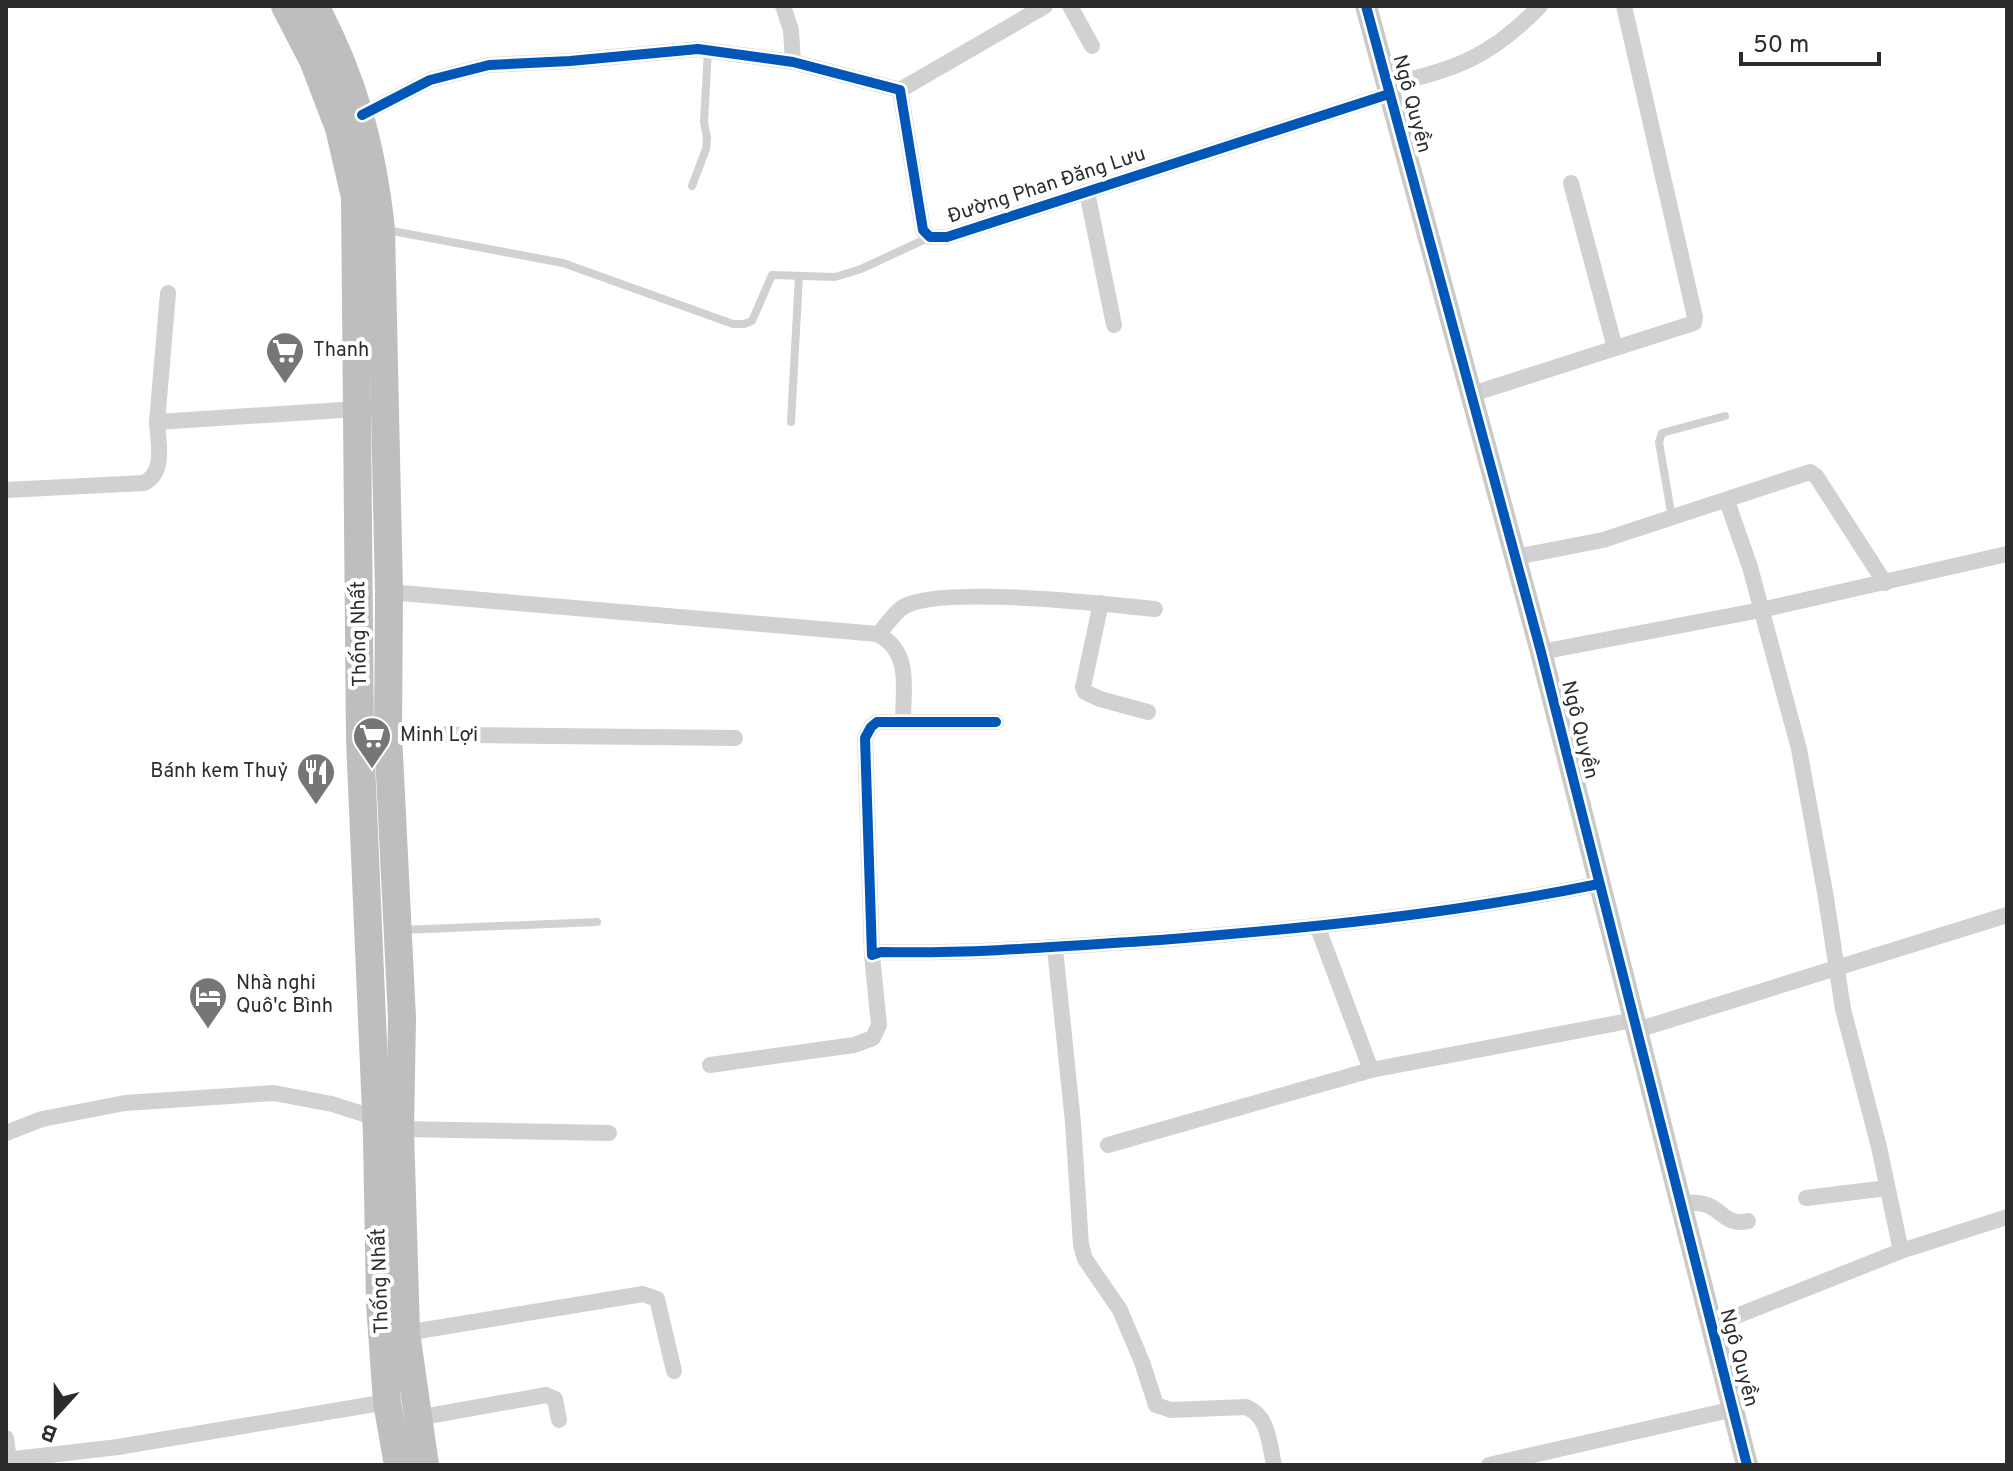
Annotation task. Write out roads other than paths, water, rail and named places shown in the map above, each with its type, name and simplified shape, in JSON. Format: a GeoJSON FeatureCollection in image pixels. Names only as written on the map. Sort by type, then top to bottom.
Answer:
{"type":"FeatureCollection","features":[{"type":"Feature","properties":{"kind":"highway","name":"Thống Nhất"},"geometry":{"type":"LineString","coordinates":[[285,6],[313,60],[339,128],[355,197],[357,409],[372,525],[389,592],[388,734],[402,1018],[388,1108],[380,1303],[387,1402],[398,1465]]}},
{"type":"Feature","properties":{"kind":"highway","name":"Thống Nhất"},"geometry":{"type":"LineString","coordinates":[[315,6],[339,53],[362,115],[375,171],[381,229],[372,525],[360,739],[406,1333],[425,1465]]}},
{"type":"Feature","properties":{"kind":"street"},"geometry":{"type":"LineString","coordinates":[[783,6],[791,30],[793,62]]}},
{"type":"Feature","properties":{"kind":"street"},"geometry":{"type":"LineString","coordinates":[[362,115],[430,80],[489,65],[708,50],[793,62],[900,90],[1045,6]]}},
{"type":"Feature","properties":{"kind":"street"},"geometry":{"type":"LineString","coordinates":[[1070,6],[1092,46]]}},
{"type":"Feature","properties":{"kind":"street","name":"Ngô Quyền"},"geometry":{"type":"LineString","coordinates":[[1366,6],[1541,652],[1747,1465]]}},
{"type":"Feature","properties":{"kind":"street","name":"Đường Phan Đăng Lưu"},"geometry":{"type":"LineString","coordinates":[[900,90],[923,230],[930,237],[947,237],[1433,74],[1474,58],[1512,35],[1540,6]]}},
{"type":"Feature","properties":{"kind":"street"},"geometry":{"type":"LineString","coordinates":[[1472,394],[1691,325],[1695,317],[1624,6]]}},
{"type":"Feature","properties":{"kind":"street"},"geometry":{"type":"LineString","coordinates":[[1571,183],[1615,348]]}},
{"type":"Feature","properties":{"kind":"street"},"geometry":{"type":"LineString","coordinates":[[1087,192],[1114,325]]}},
{"type":"Feature","properties":{"kind":"street"},"geometry":{"type":"LineString","coordinates":[[6,490],[144,483],[156,474],[157,422],[168,293]]}},
{"type":"Feature","properties":{"kind":"street"},"geometry":{"type":"LineString","coordinates":[[157,422],[357,409]]}},
{"type":"Feature","properties":{"kind":"street"},"geometry":{"type":"LineString","coordinates":[[1516,557],[1603,540],[1810,472],[1816,476],[1885,583]]}},
{"type":"Feature","properties":{"kind":"street"},"geometry":{"type":"LineString","coordinates":[[1727,501],[1750,567],[1799,749],[1843,1009],[1901,1251]]}},
{"type":"Feature","properties":{"kind":"street"},"geometry":{"type":"LineString","coordinates":[[1541,652],[1761,610],[2007,554]]}},
{"type":"Feature","properties":{"kind":"street"},"geometry":{"type":"LineString","coordinates":[[389,592],[878,634],[891,641],[899,651],[903,721]]}},
{"type":"Feature","properties":{"kind":"street"},"geometry":{"type":"LineString","coordinates":[[878,634],[902,607],[948,596],[1101,603],[1155,609]]}},
{"type":"Feature","properties":{"kind":"street"},"geometry":{"type":"LineString","coordinates":[[1101,603],[1083,687],[1085,692],[1148,712]]}},
{"type":"Feature","properties":{"kind":"street"},"geometry":{"type":"LineString","coordinates":[[710,1065],[854,1045],[873,1038],[879,1025],[872,955],[865,738],[877,722],[996,722]]}},
{"type":"Feature","properties":{"kind":"street"},"geometry":{"type":"LineString","coordinates":[[388,734],[735,738]]}},
{"type":"Feature","properties":{"kind":"street"},"geometry":{"type":"LineString","coordinates":[[872,955],[881,952],[1055,949],[1318,928],[1502,904],[1599,884]]}},
{"type":"Feature","properties":{"kind":"street"},"geometry":{"type":"LineString","coordinates":[[1108,1145],[1371,1070],[1636,1025],[2007,915]]}},
{"type":"Feature","properties":{"kind":"street"},"geometry":{"type":"LineString","coordinates":[[1318,928],[1371,1070]]}},
{"type":"Feature","properties":{"kind":"street"},"geometry":{"type":"LineString","coordinates":[[1055,949],[1073,1122],[1081,1245],[1085,1259],[1120,1310],[1156,1405],[1171,1410],[1246,1407],[1255,1410],[1262,1416],[1274,1465]]}},
{"type":"Feature","properties":{"kind":"street"},"geometry":{"type":"LineString","coordinates":[[6,1133],[42,1119],[125,1103],[274,1093],[332,1104],[609,1133]]}},
{"type":"Feature","properties":{"kind":"street"},"geometry":{"type":"LineString","coordinates":[[1806,1198],[1887,1188]]}},
{"type":"Feature","properties":{"kind":"street"},"geometry":{"type":"LineString","coordinates":[[1680,1204],[1702,1202],[1734,1223],[1748,1221]]}},
{"type":"Feature","properties":{"kind":"street"},"geometry":{"type":"LineString","coordinates":[[1711,1326],[1901,1251],[2007,1217]]}},
{"type":"Feature","properties":{"kind":"street"},"geometry":{"type":"LineString","coordinates":[[406,1333],[643,1294],[657,1299],[674,1371]]}},
{"type":"Feature","properties":{"kind":"street"},"geometry":{"type":"LineString","coordinates":[[417,1418],[546,1395],[555,1399],[559,1420]]}},
{"type":"Feature","properties":{"kind":"street"},"geometry":{"type":"LineString","coordinates":[[6,1438],[8,1460],[118,1447],[387,1402]]}},
{"type":"Feature","properties":{"kind":"street"},"geometry":{"type":"LineString","coordinates":[[1489,1465],[1734,1409]]}},
{"type":"Feature","properties":{"kind":"lane"},"geometry":{"type":"LineString","coordinates":[[692,186],[706,149],[704,122],[708,50]]}},
{"type":"Feature","properties":{"kind":"lane"},"geometry":{"type":"LineString","coordinates":[[381,229],[563,263],[733,324],[752,321],[772,275],[835,277],[861,269],[930,237]]}},
{"type":"Feature","properties":{"kind":"lane"},"geometry":{"type":"LineString","coordinates":[[791,422],[799,276]]}},
{"type":"Feature","properties":{"kind":"lane"},"geometry":{"type":"LineString","coordinates":[[1672,519],[1659,442],[1662,433],[1725,416]]}},
{"type":"Feature","properties":{"kind":"lane"},"geometry":{"type":"LineString","coordinates":[[398,930],[597,922]]}},
{"type":"Feature","properties":{"kind":"place","name":"Thanh"},"geometry":{"type":"Point","coordinates":[285,385]}},
{"type":"Feature","properties":{"kind":"place","name":"Minh Lợi"},"geometry":{"type":"Point","coordinates":[372,770]}},
{"type":"Feature","properties":{"kind":"place","name":"Bánh kem Thuỷ"},"geometry":{"type":"Point","coordinates":[316,806]}},
{"type":"Feature","properties":{"kind":"place","name":"Nhà nghi Quô'c Bình"},"geometry":{"type":"Point","coordinates":[208,1030]}}]}
